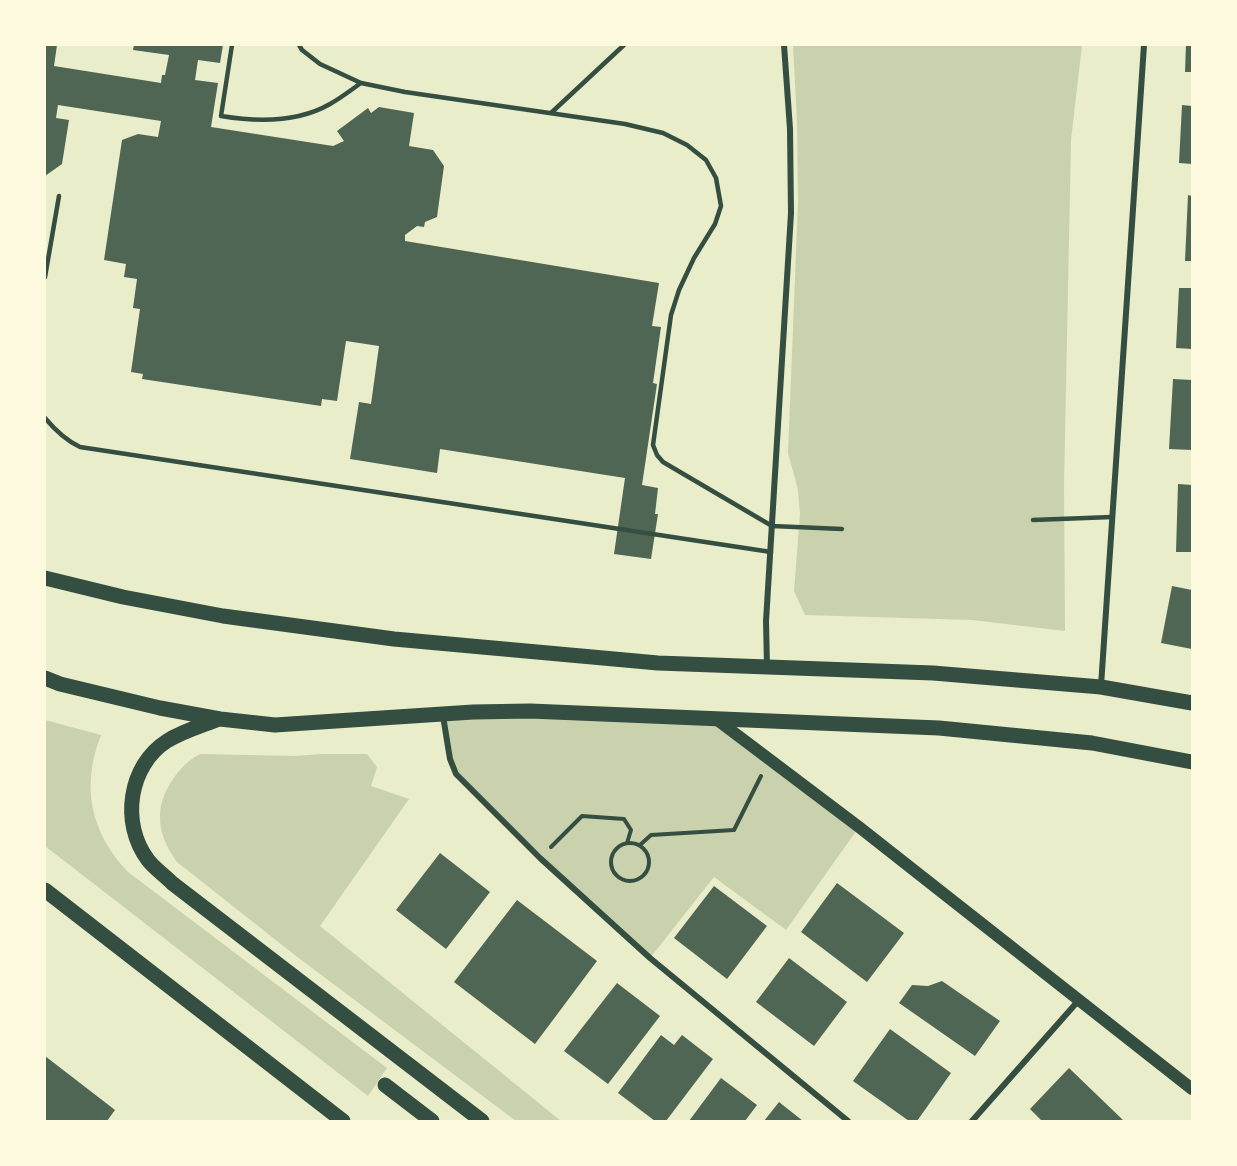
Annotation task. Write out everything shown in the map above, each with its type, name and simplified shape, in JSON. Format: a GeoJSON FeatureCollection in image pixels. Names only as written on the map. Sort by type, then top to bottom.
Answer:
{"type":"FeatureCollection","features":[{"type":"Feature","properties":{"kind":"main road"},"geometry":{"type":"LineString","coordinates":[[45,578],[123,597],[223,616],[394,639],[658,663],[933,673],[1101,687],[1192,703]]}},
{"type":"Feature","properties":{"kind":"main road"},"geometry":{"type":"LineString","coordinates":[[45,678],[60,684],[160,708],[220,719],[275,725],[473,712],[530,711],[939,728],[1092,743],[1192,762]]}},
{"type":"Feature","properties":{"kind":"main road"},"geometry":{"type":"LineString","coordinates":[[220,719],[166,741],[148,756],[139,770],[131,812],[136,837],[148,860],[172,882],[482,1121]]}},
{"type":"Feature","properties":{"kind":"main road"},"geometry":{"type":"LineString","coordinates":[[716,719],[1192,1089]]}},
{"type":"Feature","properties":{"kind":"main road"},"geometry":{"type":"LineString","coordinates":[[45,890],[343,1121]]}},
{"type":"Feature","properties":{"kind":"main road"},"geometry":{"type":"LineString","coordinates":[[385,1085],[432,1121]]}},
{"type":"Feature","properties":{"kind":"street"},"geometry":{"type":"LineString","coordinates":[[767,668],[766,621],[791,213],[790,129],[784,45]]}},
{"type":"Feature","properties":{"kind":"street"},"geometry":{"type":"LineString","coordinates":[[1101,687],[1144,45]]}},
{"type":"Feature","properties":{"kind":"street"},"geometry":{"type":"LineString","coordinates":[[443,715],[450,759],[456,774],[540,858],[650,958],[848,1121]]}},
{"type":"Feature","properties":{"kind":"street"},"geometry":{"type":"LineString","coordinates":[[972,1121],[1079,1000]]}},
{"type":"Feature","properties":{"kind":"lane"},"geometry":{"type":"LineString","coordinates":[[232,45],[221,116],[240,120],[273,120],[305,115],[330,104],[361,83]]}},
{"type":"Feature","properties":{"kind":"lane"},"geometry":{"type":"LineString","coordinates":[[299,45],[320,64],[361,83],[405,92],[625,124],[663,133],[687,145],[706,160],[716,178],[721,206],[715,224],[694,258],[679,290],[671,315],[653,445],[663,462],[772,525],[842,529]]}},
{"type":"Feature","properties":{"kind":"lane"},"geometry":{"type":"LineString","coordinates":[[551,113],[624,45]]}},
{"type":"Feature","properties":{"kind":"lane"},"geometry":{"type":"LineString","coordinates":[[45,277],[59,196]]}},
{"type":"Feature","properties":{"kind":"lane"},"geometry":{"type":"LineString","coordinates":[[45,418],[56,431],[80,447],[771,552]]}},
{"type":"Feature","properties":{"kind":"lane"},"geometry":{"type":"LineString","coordinates":[[1032,520],[1112,517]]}},
{"type":"Feature","properties":{"kind":"path"},"geometry":{"type":"LineString","coordinates":[[640,845],[651,835],[734,830],[770,759]]}},
{"type":"Feature","properties":{"kind":"path"},"geometry":{"type":"LineString","coordinates":[[540,858],[582,816],[624,819],[631,830],[627,843]]}},
{"type":"Feature","properties":{"kind":"path"},"geometry":{"type":"LineString","coordinates":[[627,843],[640,845],[648,855],[646,873],[637,881],[624,881],[614,874],[610,861],[615,849],[627,843]]}},
{"type":"Feature","properties":{"kind":"green space"},"geometry":{"type":"Polygon","coordinates":[[[793,45],[1082,45],[1071,140],[1064,486],[1065,631],[972,620],[805,615],[794,591],[800,514],[798,490],[788,453],[798,203],[793,45]]]}},
{"type":"Feature","properties":{"kind":"green space"},"geometry":{"type":"Polygon","coordinates":[[[443,715],[716,719],[859,827],[786,930],[714,877],[650,958],[456,774],[443,715]]]}},
{"type":"Feature","properties":{"kind":"green space"},"geometry":{"type":"Polygon","coordinates":[[[45,720],[101,735],[91,772],[93,808],[97,825],[115,857],[128,872],[387,1068],[368,1096],[45,846],[45,720]]]}},
{"type":"Feature","properties":{"kind":"green space"},"geometry":{"type":"Polygon","coordinates":[[[200,754],[294,756],[367,754],[377,767],[371,786],[409,799],[320,926],[561,1121],[516,1121],[296,956],[177,862],[162,833],[161,805],[179,771],[200,754]]]}},
{"type":"Feature","properties":{"kind":"building"},"geometry":{"type":"Polygon","coordinates":[[[45,45],[57,45],[54,66],[161,83],[169,55],[133,50],[134,45],[223,45],[220,63],[198,60],[195,80],[218,83],[211,127],[333,146],[344,141],[337,131],[368,108],[371,113],[379,107],[414,113],[409,146],[433,150],[444,166],[437,217],[425,222],[424,227],[417,226],[405,235],[405,241],[659,283],[652,326],[661,327],[653,383],[657,384],[642,485],[658,488],[655,514],[658,514],[651,559],[614,554],[625,478],[440,449],[437,473],[350,459],[359,402],[371,404],[379,346],[346,341],[337,401],[322,399],[321,406],[142,379],[143,374],[131,372],[140,309],[133,308],[137,279],[124,277],[126,264],[104,260],[122,140],[138,134],[158,137],[161,121],[58,105],[56,118],[69,120],[62,164],[45,176],[45,45]]]}},
{"type":"Feature","properties":{"kind":"building"},"geometry":{"type":"Polygon","coordinates":[[[1186,45],[1192,45],[1192,72],[1185,72],[1186,45]]]}},
{"type":"Feature","properties":{"kind":"building"},"geometry":{"type":"Polygon","coordinates":[[[1182,105],[1192,106],[1192,164],[1179,163],[1182,105]]]}},
{"type":"Feature","properties":{"kind":"building"},"geometry":{"type":"Polygon","coordinates":[[[1188,195],[1192,196],[1192,261],[1185,261],[1188,195]]]}},
{"type":"Feature","properties":{"kind":"building"},"geometry":{"type":"Polygon","coordinates":[[[1179,288],[1192,288],[1192,349],[1176,348],[1179,288]]]}},
{"type":"Feature","properties":{"kind":"building"},"geometry":{"type":"Polygon","coordinates":[[[1173,379],[1192,380],[1192,450],[1169,449],[1173,379]]]}},
{"type":"Feature","properties":{"kind":"building"},"geometry":{"type":"Polygon","coordinates":[[[1178,484],[1192,485],[1192,552],[1176,552],[1178,484]]]}},
{"type":"Feature","properties":{"kind":"building"},"geometry":{"type":"Polygon","coordinates":[[[1172,586],[1192,590],[1192,649],[1161,643],[1172,586]]]}},
{"type":"Feature","properties":{"kind":"building"},"geometry":{"type":"Polygon","coordinates":[[[440,853],[490,892],[446,949],[396,910],[440,853]]]}},
{"type":"Feature","properties":{"kind":"building"},"geometry":{"type":"Polygon","coordinates":[[[837,883],[904,933],[867,982],[801,932],[837,883]]]}},
{"type":"Feature","properties":{"kind":"building"},"geometry":{"type":"Polygon","coordinates":[[[714,886],[767,926],[727,979],[674,938],[714,886]]]}},
{"type":"Feature","properties":{"kind":"building"},"geometry":{"type":"Polygon","coordinates":[[[517,900],[597,961],[535,1044],[454,982],[517,900]]]}},
{"type":"Feature","properties":{"kind":"building"},"geometry":{"type":"Polygon","coordinates":[[[789,958],[847,1002],[814,1046],[756,1002],[789,958]]]}},
{"type":"Feature","properties":{"kind":"building"},"geometry":{"type":"Polygon","coordinates":[[[942,981],[1000,1021],[975,1056],[899,1003],[912,985],[928,986],[942,981]]]}},
{"type":"Feature","properties":{"kind":"building"},"geometry":{"type":"Polygon","coordinates":[[[617,983],[660,1016],[608,1084],[564,1051],[617,983]]]}},
{"type":"Feature","properties":{"kind":"building"},"geometry":{"type":"Polygon","coordinates":[[[890,1029],[951,1073],[917,1121],[909,1121],[853,1081],[890,1029]]]}},
{"type":"Feature","properties":{"kind":"building"},"geometry":{"type":"Polygon","coordinates":[[[661,1035],[674,1045],[682,1035],[713,1059],[666,1121],[655,1121],[618,1093],[661,1035]]]}},
{"type":"Feature","properties":{"kind":"building"},"geometry":{"type":"Polygon","coordinates":[[[45,1056],[115,1110],[107,1121],[45,1121],[45,1056]]]}},
{"type":"Feature","properties":{"kind":"building"},"geometry":{"type":"Polygon","coordinates":[[[1069,1068],[1124,1121],[1042,1121],[1030,1109],[1069,1068]]]}},
{"type":"Feature","properties":{"kind":"building"},"geometry":{"type":"Polygon","coordinates":[[[721,1078],[757,1105],[745,1121],[689,1121],[721,1078]]]}},
{"type":"Feature","properties":{"kind":"building"},"geometry":{"type":"Polygon","coordinates":[[[779,1102],[803,1121],[764,1121],[779,1102]]]}}]}
